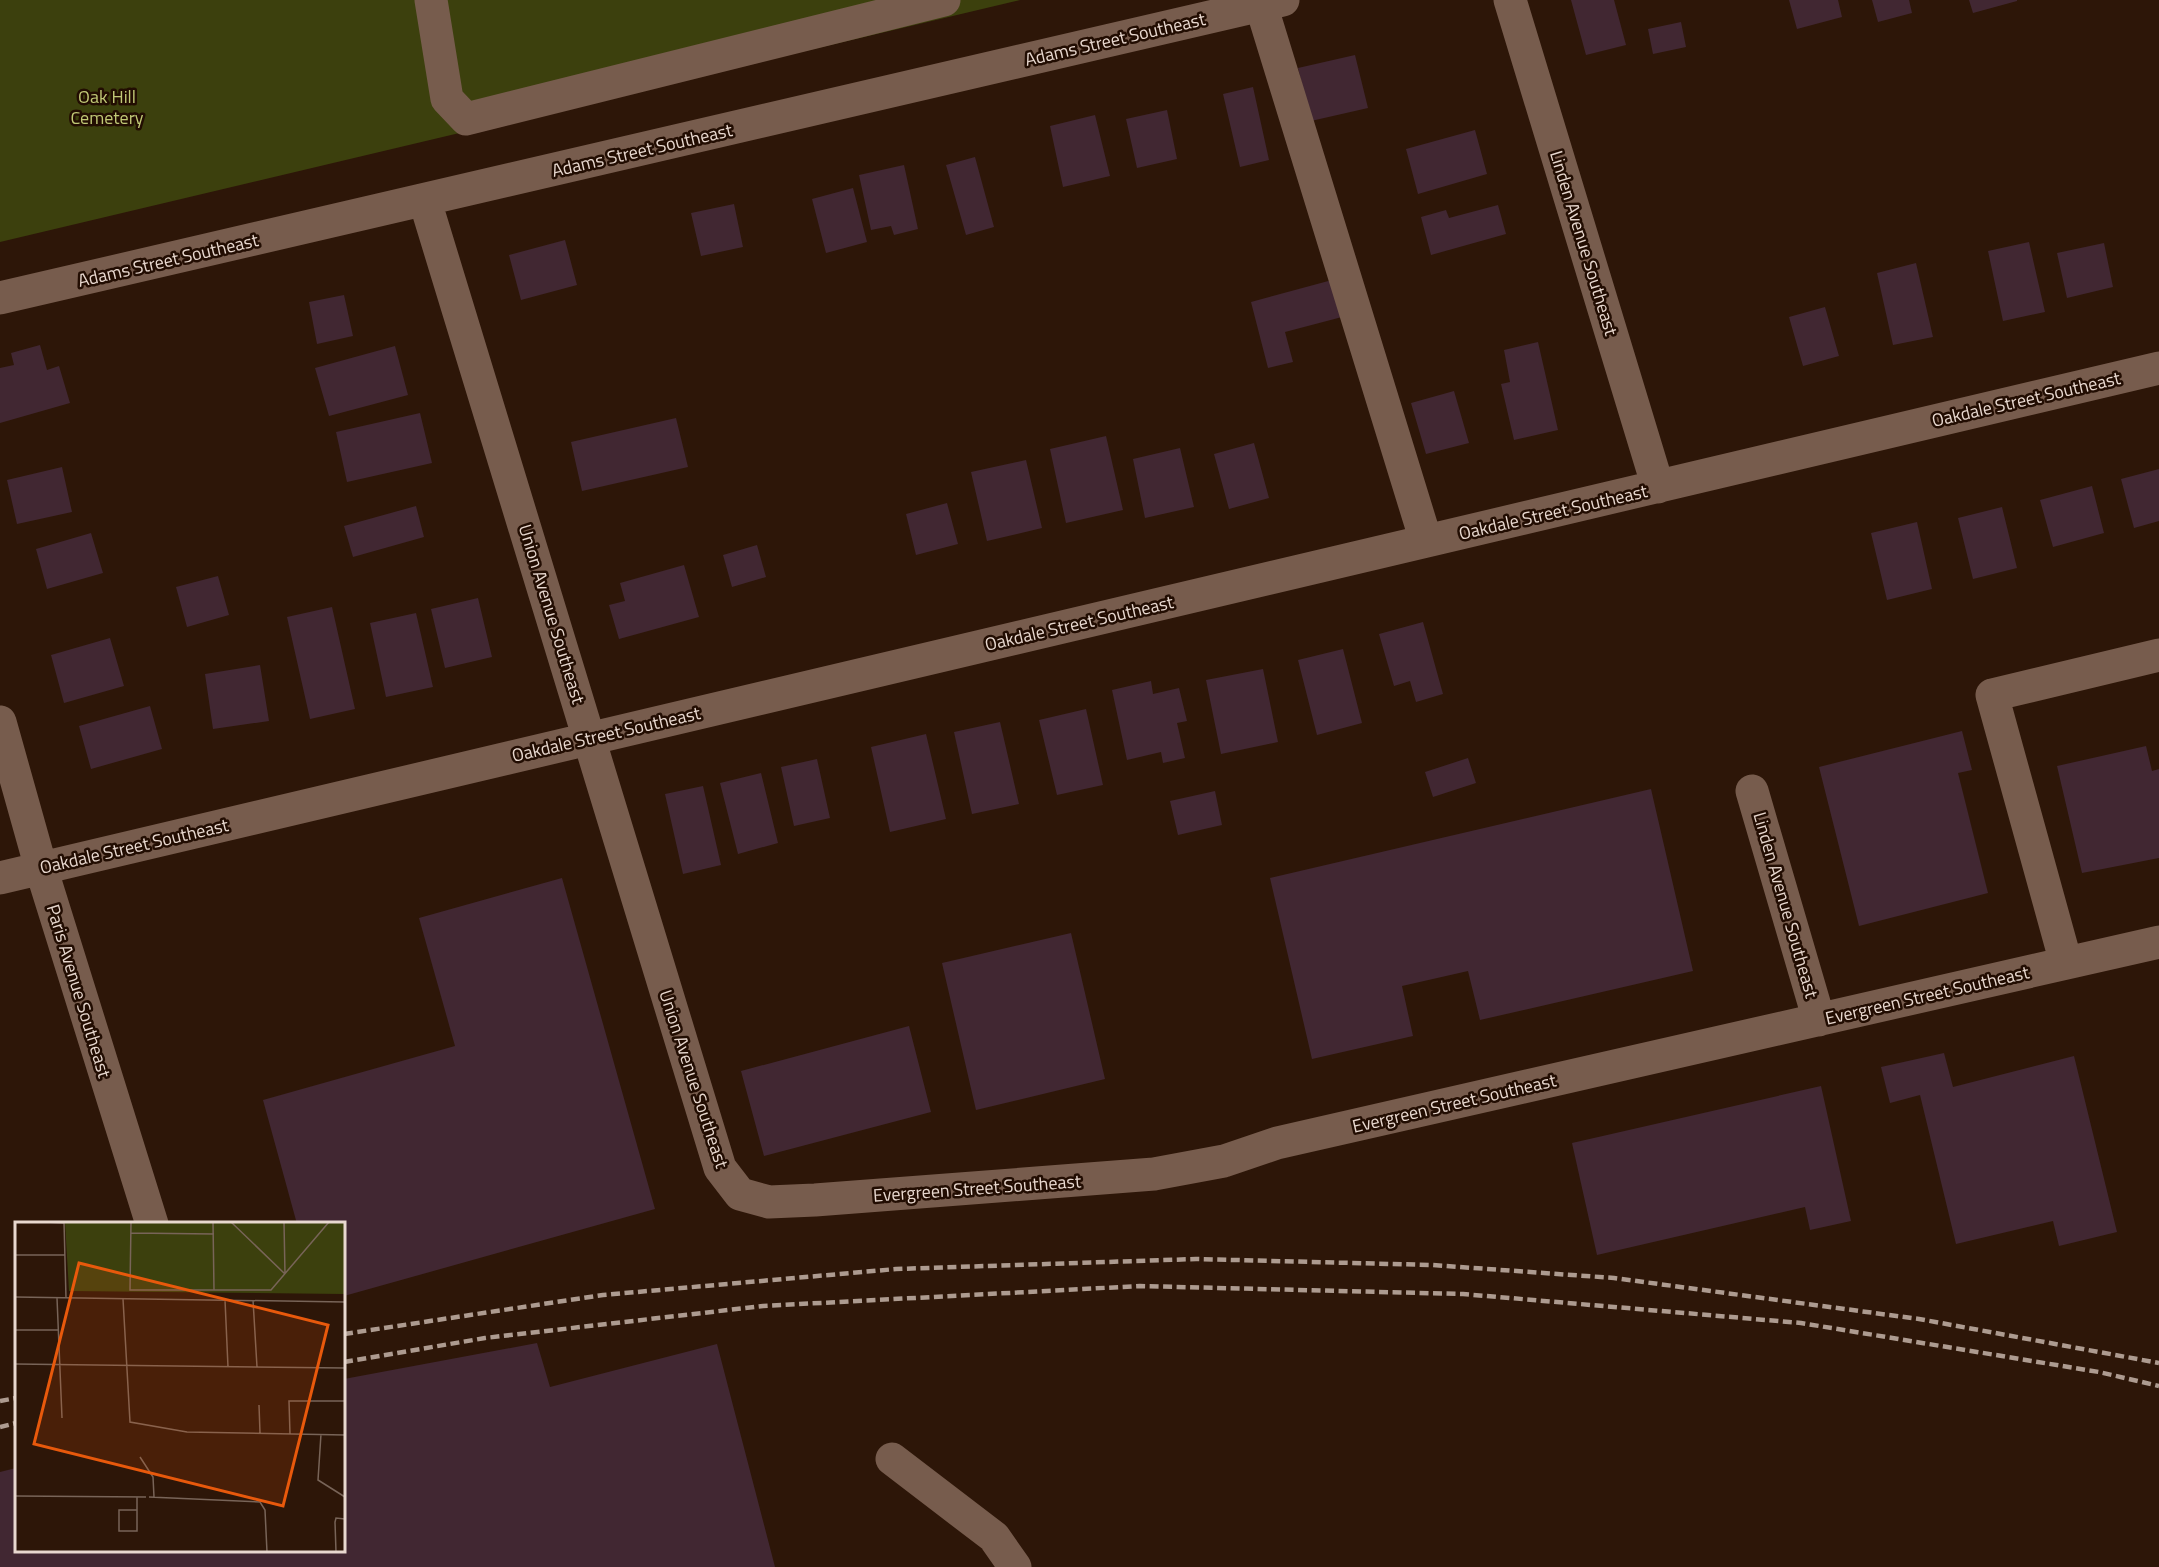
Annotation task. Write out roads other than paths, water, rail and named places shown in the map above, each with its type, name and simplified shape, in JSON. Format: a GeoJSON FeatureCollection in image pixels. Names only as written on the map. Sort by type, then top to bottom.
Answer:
{"type":"FeatureCollection","features":[{"type":"Feature","properties":{"kind":"street"},"geometry":{"type":"LineString","coordinates":[[431,0],[447,99],[466,119],[944,0]]}},
{"type":"Feature","properties":{"kind":"street","name":"Linden Avenue Southeast"},"geometry":{"type":"LineString","coordinates":[[1510,0],[1658,487]]}},
{"type":"Feature","properties":{"kind":"street"},"geometry":{"type":"LineString","coordinates":[[1272,3],[1426,541]]}},
{"type":"Feature","properties":{"kind":"street","name":"Adams Street Southeast"},"geometry":{"type":"LineString","coordinates":[[0,298],[1272,3]]}},
{"type":"Feature","properties":{"kind":"street","name":"Union Avenue Southeast"},"geometry":{"type":"LineString","coordinates":[[425,201],[590,737],[689,1073],[720,1168],[740,1194]]}},
{"type":"Feature","properties":{"kind":"street","name":"Oakdale Street Southeast"},"geometry":{"type":"LineString","coordinates":[[0,878],[2159,368]]}},
{"type":"Feature","properties":{"kind":"street"},"geometry":{"type":"LineString","coordinates":[[2066,963],[1992,695],[2159,655]]}},
{"type":"Feature","properties":{"kind":"street","name":"Paris Avenue Southeast"},"geometry":{"type":"LineString","coordinates":[[0,722],[41,868],[151,1222]]}},
{"type":"Feature","properties":{"kind":"street","name":"Linden Avenue Southeast"},"geometry":{"type":"LineString","coordinates":[[1752,791],[1819,1020]]}},
{"type":"Feature","properties":{"kind":"street","name":"Evergreen Street Southeast"},"geometry":{"type":"LineString","coordinates":[[740,1194],[769,1202],[815,1200],[1154,1174],[1224,1161],[1277,1143],[2159,942]]}},
{"type":"Feature","properties":{"kind":"street"},"geometry":{"type":"LineString","coordinates":[[892,1459],[994,1538],[1015,1567]]}},
{"type":"Feature","properties":{"kind":"railway"},"geometry":{"type":"LineString","coordinates":[[345,1334],[603,1295],[896,1269],[1196,1259],[1432,1265],[1614,1278],[1919,1319],[2159,1363]]}},
{"type":"Feature","properties":{"kind":"railway"},"geometry":{"type":"LineString","coordinates":[[345,1362],[485,1338],[763,1306],[1140,1286],[1463,1294],[1801,1323],[2099,1372],[2159,1386]]}},
{"type":"Feature","properties":{"kind":"railway"},"geometry":{"type":"LineString","coordinates":[[0,1401],[15,1398]]}},
{"type":"Feature","properties":{"kind":"railway"},"geometry":{"type":"LineString","coordinates":[[0,1427],[15,1423]]}},
{"type":"Feature","properties":{"kind":"park label","name":"Oak Hill Cemetery"},"geometry":{"type":"Point","coordinates":[107,106]}}]}
